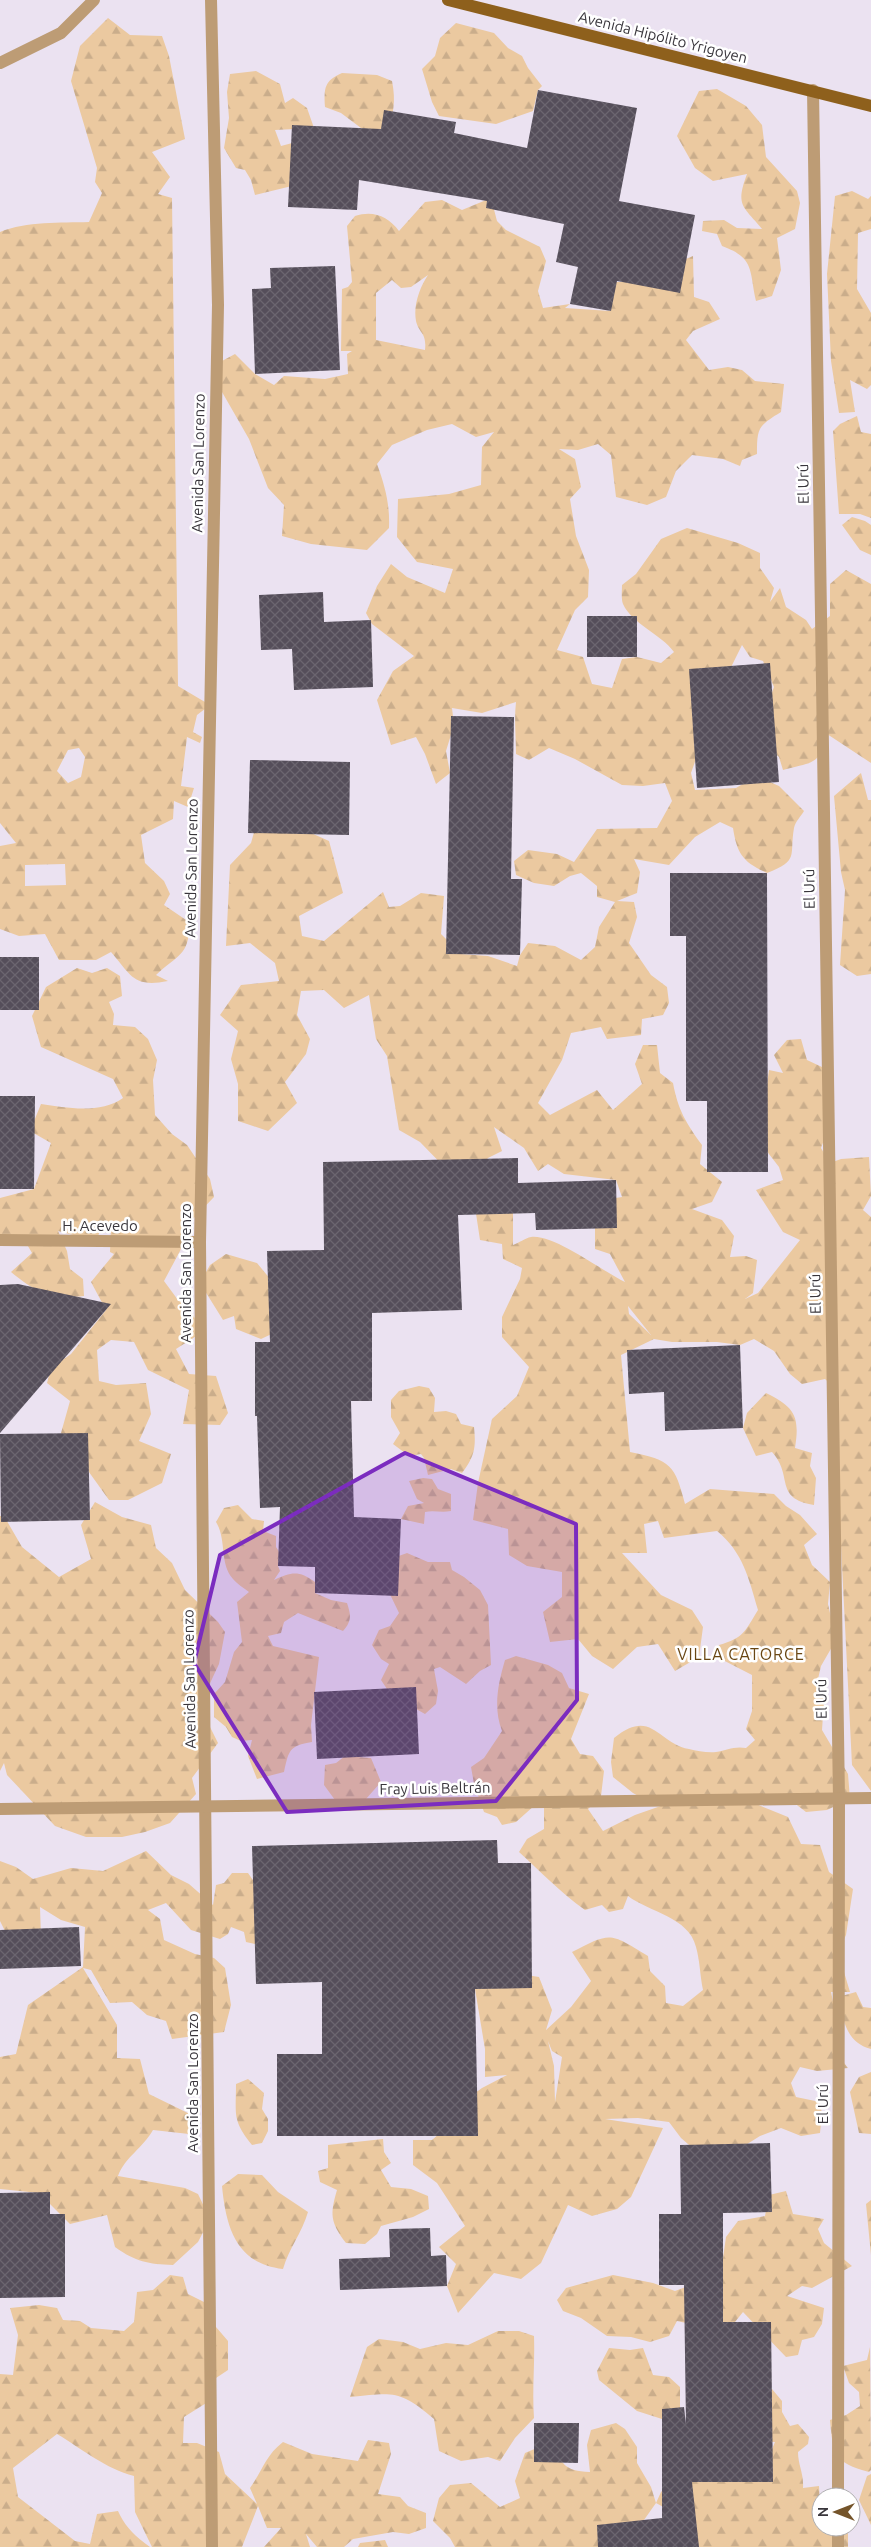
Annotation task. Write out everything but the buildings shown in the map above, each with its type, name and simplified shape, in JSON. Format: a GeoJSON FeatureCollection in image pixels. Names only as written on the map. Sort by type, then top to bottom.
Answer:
{"type":"FeatureCollection","features":[{"type":"Feature","properties":{"kind":"main road","name":"Avenida Hipólito Yrigoyen"},"geometry":{"type":"LineString","coordinates":[[448,0],[871,106]]}},
{"type":"Feature","properties":{"kind":"street"},"geometry":{"type":"LineString","coordinates":[[0,64],[61,33],[94,0]]}},
{"type":"Feature","properties":{"kind":"street","name":"Avenida San Lorenzo"},"geometry":{"type":"LineString","coordinates":[[212,0],[218,305],[200,1242],[212,2547]]}},
{"type":"Feature","properties":{"kind":"street","name":"El Urú"},"geometry":{"type":"LineString","coordinates":[[813,90],[839,1798],[838,2487]]}},
{"type":"Feature","properties":{"kind":"street","name":"H. Acevedo"},"geometry":{"type":"LineString","coordinates":[[0,1240],[200,1242]]}},
{"type":"Feature","properties":{"kind":"street","name":"Fray Luis Beltrán"},"geometry":{"type":"LineString","coordinates":[[0,1809],[206,1808],[871,1798]]}},
{"type":"Feature","properties":{"kind":"highlighted area"},"geometry":{"type":"Polygon","coordinates":[[[405,1453],[576,1524],[577,1700],[496,1801],[287,1812],[194,1663],[220,1555],[405,1453]]]}},
{"type":"Feature","properties":{"kind":"green space"},"geometry":{"type":"Polygon","coordinates":[[[108,18],[130,35],[162,36],[169,56],[185,139],[152,152],[170,177],[158,194],[172,198],[178,686],[210,705],[197,715],[193,732],[202,737],[200,743],[187,737],[181,786],[194,788],[188,807],[174,801],[173,819],[141,835],[145,863],[164,881],[170,894],[164,905],[189,922],[189,933],[185,948],[156,975],[168,981],[156,983],[147,983],[134,978],[111,952],[96,960],[59,960],[45,934],[19,936],[0,929],[0,846],[16,843],[0,823],[0,232],[32,224],[89,222],[102,193],[95,182],[97,168],[71,81],[80,46],[108,18]],[[79,748],[68,750],[57,771],[68,783],[81,777],[85,757],[79,748]],[[65,864],[25,865],[25,886],[66,885],[65,864]]]}},
{"type":"Feature","properties":{"kind":"green space"},"geometry":{"type":"Polygon","coordinates":[[[456,23],[494,33],[508,48],[522,56],[528,68],[542,86],[538,90],[533,111],[496,124],[439,116],[432,102],[422,69],[435,56],[440,38],[456,23]]]}},
{"type":"Feature","properties":{"kind":"green space"},"geometry":{"type":"Polygon","coordinates":[[[256,71],[280,84],[285,103],[293,98],[307,108],[314,128],[275,130],[281,146],[296,142],[296,185],[255,195],[251,180],[245,170],[236,168],[224,148],[229,118],[227,92],[230,74],[256,71]]]}},
{"type":"Feature","properties":{"kind":"green space"},"geometry":{"type":"Polygon","coordinates":[[[342,73],[377,75],[392,81],[393,108],[385,134],[361,128],[341,113],[325,107],[325,90],[328,82],[342,73]]]}},
{"type":"Feature","properties":{"kind":"green space"},"geometry":{"type":"Polygon","coordinates":[[[717,89],[746,106],[762,125],[766,157],[797,191],[800,203],[795,229],[777,238],[781,270],[772,296],[756,301],[749,266],[740,255],[722,246],[717,234],[702,231],[703,221],[724,220],[737,228],[762,229],[746,210],[741,199],[747,174],[713,181],[695,168],[677,136],[699,91],[717,89]]]}},
{"type":"Feature","properties":{"kind":"green space"},"geometry":{"type":"Polygon","coordinates":[[[852,191],[868,199],[871,196],[871,229],[858,233],[857,289],[871,313],[871,385],[867,389],[850,380],[855,412],[839,413],[831,361],[827,274],[835,196],[852,191]]]}},
{"type":"Feature","properties":{"kind":"green space"},"geometry":{"type":"Polygon","coordinates":[[[491,198],[497,221],[506,230],[540,247],[546,261],[538,291],[543,308],[570,304],[565,308],[610,311],[613,282],[631,282],[693,256],[694,297],[709,302],[720,319],[693,331],[686,340],[709,370],[728,367],[742,370],[755,381],[784,384],[781,412],[760,428],[757,454],[742,460],[740,466],[723,459],[692,455],[676,471],[666,497],[647,505],[616,497],[611,455],[598,444],[578,450],[559,449],[575,459],[581,487],[570,499],[576,536],[589,570],[588,597],[575,610],[557,650],[583,657],[592,684],[612,688],[622,659],[637,657],[661,663],[674,652],[627,611],[622,602],[622,585],[636,574],[661,539],[687,528],[738,543],[760,553],[760,568],[774,588],[770,602],[780,588],[786,607],[806,620],[812,629],[830,616],[830,584],[846,570],[871,584],[871,763],[824,732],[821,751],[814,761],[783,770],[779,757],[771,750],[765,712],[774,687],[763,661],[750,657],[742,645],[694,742],[697,756],[691,773],[695,790],[736,788],[756,776],[779,786],[804,811],[795,826],[791,856],[784,864],[767,873],[752,865],[742,856],[733,828],[720,822],[695,837],[669,865],[634,859],[640,872],[637,893],[617,901],[634,902],[637,917],[629,943],[651,975],[667,987],[669,1003],[663,1015],[642,1019],[641,1035],[607,1039],[601,1027],[571,1033],[562,1060],[538,1103],[550,1115],[597,1090],[613,1110],[642,1084],[635,1064],[643,1045],[657,1045],[660,1073],[673,1083],[683,1116],[702,1145],[700,1164],[722,1182],[712,1202],[692,1209],[722,1220],[734,1236],[730,1257],[746,1256],[757,1260],[753,1293],[745,1299],[758,1293],[800,1240],[783,1232],[756,1190],[783,1180],[779,1167],[759,1141],[769,1070],[783,1073],[774,1055],[787,1040],[801,1039],[807,1060],[822,1067],[829,1127],[821,1148],[830,1163],[841,1159],[869,1157],[871,1196],[863,1210],[871,1217],[871,1791],[852,1765],[833,1386],[825,1379],[802,1384],[790,1374],[774,1351],[754,1339],[740,1345],[717,1342],[672,1342],[654,1339],[621,1355],[630,1452],[654,1458],[669,1466],[678,1481],[685,1504],[710,1489],[774,1494],[786,1506],[800,1515],[817,1534],[804,1545],[812,1565],[830,1582],[828,1604],[836,1640],[821,1666],[818,1679],[824,1701],[822,1730],[848,1774],[850,1799],[827,1810],[806,1812],[789,1799],[746,1800],[788,1817],[801,1844],[820,1845],[829,1872],[853,1889],[846,1935],[838,1952],[850,1992],[831,1992],[838,2026],[838,2055],[848,2068],[817,2071],[800,2067],[791,2083],[796,2097],[820,2102],[822,2114],[820,2133],[801,2136],[781,2128],[760,2136],[736,2151],[695,2150],[681,2138],[669,2122],[638,2118],[605,2119],[663,2128],[631,2197],[617,2209],[592,2216],[568,2205],[541,2263],[521,2279],[494,2273],[458,2313],[447,2286],[456,2264],[439,2247],[465,2226],[437,2183],[413,2165],[413,2140],[432,2140],[458,2117],[468,2098],[482,2088],[507,2075],[485,2077],[485,2049],[475,1989],[520,1974],[539,1977],[552,2010],[546,2030],[571,2007],[591,1981],[572,1952],[595,1941],[611,1938],[618,1939],[648,1956],[650,1971],[665,1986],[666,2003],[683,2006],[703,1990],[696,1947],[692,1937],[677,1922],[628,1896],[623,1909],[609,1912],[602,1905],[585,1910],[519,1852],[527,1839],[544,1829],[544,1797],[516,1822],[502,1825],[497,1817],[484,1812],[474,1784],[471,1767],[484,1758],[502,1731],[499,1722],[497,1696],[505,1660],[516,1656],[548,1665],[562,1673],[569,1688],[589,1694],[571,1739],[580,1754],[593,1756],[604,1771],[601,1796],[588,1809],[603,1831],[635,1815],[675,1801],[649,1802],[633,1793],[613,1777],[611,1762],[614,1738],[627,1729],[637,1726],[646,1727],[654,1730],[678,1746],[706,1752],[746,1748],[755,1740],[746,1729],[752,1711],[752,1675],[715,1656],[719,1645],[734,1640],[743,1633],[758,1610],[748,1577],[739,1557],[726,1539],[717,1531],[664,1538],[658,1521],[644,1524],[647,1553],[622,1553],[661,1595],[692,1610],[703,1627],[699,1657],[675,1671],[658,1644],[637,1647],[613,1669],[592,1656],[578,1639],[550,1642],[543,1612],[562,1597],[562,1572],[527,1566],[509,1555],[508,1529],[473,1520],[478,1483],[492,1419],[517,1396],[529,1367],[502,1337],[502,1317],[520,1279],[522,1268],[503,1259],[502,1244],[480,1240],[475,1207],[513,1211],[513,1245],[531,1237],[552,1241],[625,1282],[610,1254],[595,1249],[595,1213],[603,1200],[622,1197],[616,1180],[564,1174],[548,1164],[538,1171],[524,1148],[494,1127],[502,1151],[488,1158],[475,1173],[454,1177],[420,1142],[399,1130],[387,1056],[376,1039],[369,995],[344,1008],[324,990],[301,991],[297,1015],[310,1039],[306,1054],[285,1082],[297,1103],[268,1131],[238,1121],[238,1084],[231,1059],[238,1031],[220,1015],[241,985],[279,981],[275,963],[250,943],[226,946],[230,865],[251,843],[262,804],[291,824],[329,841],[343,893],[299,916],[302,936],[324,941],[383,892],[389,907],[400,906],[421,893],[444,896],[441,934],[461,954],[488,956],[517,966],[520,955],[528,943],[555,946],[581,960],[595,947],[599,927],[615,902],[597,897],[597,886],[581,873],[570,876],[554,886],[534,883],[516,875],[514,861],[528,850],[557,854],[574,862],[597,829],[657,828],[672,801],[665,783],[643,786],[622,785],[575,759],[549,748],[529,760],[516,754],[516,702],[482,713],[452,708],[454,725],[446,751],[450,773],[436,784],[425,754],[416,737],[391,745],[377,700],[393,671],[414,656],[372,624],[366,613],[377,586],[391,564],[407,577],[445,593],[453,569],[417,562],[397,537],[398,499],[449,494],[481,485],[482,447],[494,432],[476,437],[452,424],[427,430],[392,445],[377,464],[389,511],[389,528],[367,550],[311,544],[282,536],[284,505],[268,488],[249,439],[222,392],[222,361],[235,354],[255,374],[274,385],[284,376],[325,379],[348,374],[347,354],[352,351],[341,351],[342,289],[348,287],[352,282],[347,226],[355,216],[374,214],[390,221],[399,231],[425,202],[442,200],[462,210],[491,198]],[[428,275],[411,287],[401,288],[392,280],[376,293],[376,340],[425,350],[425,340],[416,321],[415,309],[422,285],[428,275]],[[628,1306],[629,1314],[651,1335],[628,1306]],[[548,2041],[554,2066],[555,2102],[562,2057],[552,2051],[548,2041]]]}},
{"type":"Feature","properties":{"kind":"green space"},"geometry":{"type":"Polygon","coordinates":[[[857,416],[861,432],[871,434],[871,518],[860,514],[839,514],[833,431],[840,424],[857,416]]]}},
{"type":"Feature","properties":{"kind":"green space"},"geometry":{"type":"Polygon","coordinates":[[[852,517],[871,525],[871,555],[860,550],[842,525],[852,517]]]}},
{"type":"Feature","properties":{"kind":"green space"},"geometry":{"type":"Polygon","coordinates":[[[861,773],[868,800],[871,800],[871,974],[857,976],[840,965],[845,890],[841,872],[834,796],[861,773]]]}},
{"type":"Feature","properties":{"kind":"green space"},"geometry":{"type":"Polygon","coordinates":[[[77,968],[92,973],[107,968],[120,976],[122,996],[109,1002],[114,1014],[113,1025],[135,1027],[148,1039],[157,1060],[153,1080],[155,1115],[172,1134],[187,1145],[210,1179],[214,1197],[191,1221],[180,1251],[164,1281],[178,1300],[190,1307],[201,1333],[176,1349],[189,1374],[216,1376],[228,1413],[220,1425],[183,1424],[189,1390],[148,1370],[134,1342],[111,1340],[97,1350],[99,1381],[116,1385],[146,1383],[151,1414],[139,1441],[171,1454],[162,1483],[128,1500],[109,1500],[61,1433],[70,1401],[47,1383],[51,1368],[71,1354],[106,1310],[91,1282],[114,1254],[110,1252],[111,1227],[101,1229],[96,1241],[58,1231],[67,1251],[70,1269],[83,1279],[84,1296],[53,1296],[29,1285],[11,1272],[32,1253],[25,1241],[0,1240],[0,1198],[34,1189],[51,1143],[30,1131],[41,1104],[73,1108],[94,1108],[114,1103],[123,1098],[113,1079],[41,1047],[32,1016],[46,987],[77,968]]]}},
{"type":"Feature","properties":{"kind":"green space"},"geometry":{"type":"Polygon","coordinates":[[[226,1254],[257,1263],[290,1303],[278,1331],[261,1339],[236,1329],[234,1316],[223,1320],[200,1283],[210,1265],[226,1254]]]}},
{"type":"Feature","properties":{"kind":"green space"},"geometry":{"type":"Polygon","coordinates":[[[419,1386],[429,1388],[435,1398],[434,1412],[446,1411],[456,1414],[461,1424],[474,1427],[474,1451],[462,1473],[451,1469],[428,1475],[424,1458],[421,1454],[409,1456],[393,1444],[400,1433],[391,1417],[391,1400],[399,1391],[419,1386]]]}},
{"type":"Feature","properties":{"kind":"green space"},"geometry":{"type":"Polygon","coordinates":[[[766,1393],[783,1403],[793,1414],[797,1428],[795,1448],[812,1453],[810,1466],[816,1478],[814,1505],[801,1502],[793,1497],[788,1491],[782,1469],[772,1452],[756,1456],[743,1428],[747,1413],[766,1393]]]}},
{"type":"Feature","properties":{"kind":"green space"},"geometry":{"type":"Polygon","coordinates":[[[423,1478],[432,1479],[438,1489],[451,1494],[451,1511],[425,1512],[424,1524],[401,1519],[408,1506],[424,1503],[417,1499],[409,1481],[423,1478]]]}},
{"type":"Feature","properties":{"kind":"green space"},"geometry":{"type":"Polygon","coordinates":[[[95,1502],[122,1517],[151,1525],[156,1548],[172,1563],[185,1590],[218,1622],[225,1632],[219,1664],[205,1694],[206,1719],[218,1743],[192,1778],[196,1794],[170,1823],[145,1832],[122,1837],[86,1837],[55,1826],[7,1775],[4,1763],[0,1771],[0,1516],[4,1516],[22,1547],[59,1577],[91,1559],[81,1525],[95,1502]]]}},
{"type":"Feature","properties":{"kind":"green space"},"geometry":{"type":"Polygon","coordinates":[[[238,1505],[252,1519],[264,1521],[263,1531],[276,1536],[276,1547],[280,1553],[278,1566],[280,1571],[274,1580],[290,1574],[299,1574],[309,1578],[315,1582],[315,1593],[331,1600],[347,1603],[350,1614],[348,1624],[343,1631],[298,1613],[284,1622],[281,1633],[268,1636],[273,1646],[319,1657],[311,1725],[312,1742],[299,1745],[291,1750],[284,1772],[257,1779],[248,1756],[252,1740],[241,1741],[232,1737],[226,1727],[214,1717],[214,1694],[225,1682],[234,1652],[242,1642],[237,1602],[249,1592],[235,1581],[229,1573],[216,1522],[224,1508],[238,1505]]]}},
{"type":"Feature","properties":{"kind":"green space"},"geometry":{"type":"Polygon","coordinates":[[[407,1553],[428,1562],[450,1562],[452,1570],[480,1590],[488,1605],[491,1665],[480,1671],[466,1684],[440,1667],[434,1669],[438,1691],[436,1704],[425,1714],[391,1695],[381,1680],[389,1664],[381,1659],[372,1645],[379,1630],[390,1626],[399,1613],[385,1584],[396,1557],[407,1553]]]}},
{"type":"Feature","properties":{"kind":"green space"},"geometry":{"type":"Polygon","coordinates":[[[345,1756],[371,1758],[381,1782],[366,1799],[350,1811],[335,1800],[324,1785],[325,1765],[336,1763],[345,1756]]]}},
{"type":"Feature","properties":{"kind":"green space"},"geometry":{"type":"Polygon","coordinates":[[[146,1851],[171,1875],[189,1884],[213,1905],[216,1885],[224,1883],[232,1873],[248,1873],[255,1883],[259,1945],[246,1942],[244,1932],[231,1927],[228,1934],[220,1939],[191,1930],[166,1903],[148,1910],[160,1919],[164,1940],[195,1954],[214,1958],[225,1968],[231,2005],[224,2032],[172,2039],[166,2021],[147,2015],[132,2002],[110,2003],[91,1970],[83,1968],[117,2025],[117,2058],[140,2059],[149,2094],[196,2117],[189,2134],[153,2130],[125,2163],[118,2176],[185,2188],[198,2194],[210,2219],[198,2242],[173,2265],[142,2261],[129,2256],[115,2247],[107,2215],[70,2224],[39,2193],[0,2189],[0,2057],[16,2054],[28,2005],[83,1967],[85,1927],[61,1920],[40,1907],[41,1937],[8,1937],[0,1921],[0,1861],[16,1867],[33,1879],[71,1868],[103,1871],[146,1851]]]}},
{"type":"Feature","properties":{"kind":"green space"},"geometry":{"type":"Polygon","coordinates":[[[856,1992],[863,2007],[871,2008],[871,2049],[862,2046],[851,2036],[842,2014],[838,1997],[856,1992]]]}},
{"type":"Feature","properties":{"kind":"green space"},"geometry":{"type":"Polygon","coordinates":[[[871,2072],[871,2134],[859,2133],[850,2092],[859,2077],[871,2072]]]}},
{"type":"Feature","properties":{"kind":"green space"},"geometry":{"type":"Polygon","coordinates":[[[248,2079],[264,2093],[262,2109],[268,2119],[268,2131],[262,2143],[252,2145],[238,2123],[236,2110],[236,2084],[248,2079]]]}},
{"type":"Feature","properties":{"kind":"green space"},"geometry":{"type":"Polygon","coordinates":[[[383,2139],[384,2152],[391,2163],[381,2170],[391,2187],[411,2189],[428,2196],[429,2209],[413,2217],[381,2226],[377,2234],[365,2244],[346,2243],[337,2229],[333,2218],[333,2205],[337,2190],[320,2182],[318,2171],[328,2168],[328,2145],[383,2139]]]}},
{"type":"Feature","properties":{"kind":"green space"},"geometry":{"type":"Polygon","coordinates":[[[238,2174],[262,2175],[278,2192],[308,2212],[283,2269],[267,2266],[254,2260],[236,2241],[227,2216],[222,2186],[238,2174]]]}},
{"type":"Feature","properties":{"kind":"green space"},"geometry":{"type":"Polygon","coordinates":[[[786,2191],[793,2214],[824,2219],[818,2229],[824,2243],[852,2266],[812,2288],[802,2286],[787,2296],[824,2308],[822,2324],[814,2337],[802,2340],[798,2355],[786,2357],[743,2312],[727,2332],[677,2321],[669,2336],[650,2342],[631,2337],[607,2336],[581,2318],[563,2311],[557,2300],[566,2288],[613,2275],[653,2283],[675,2291],[691,2285],[722,2265],[726,2237],[738,2221],[765,2216],[769,2195],[786,2191]]]}},
{"type":"Feature","properties":{"kind":"green space"},"geometry":{"type":"Polygon","coordinates":[[[871,2200],[871,2255],[866,2204],[871,2200]]]}},
{"type":"Feature","properties":{"kind":"green space"},"geometry":{"type":"Polygon","coordinates":[[[170,2275],[183,2277],[188,2294],[210,2305],[210,2320],[228,2341],[228,2370],[210,2382],[211,2400],[184,2417],[183,2443],[197,2443],[219,2452],[225,2474],[257,2504],[250,2488],[268,2458],[283,2442],[312,2454],[358,2461],[368,2440],[389,2443],[391,2454],[378,2494],[400,2497],[408,2506],[426,2513],[426,2528],[409,2534],[393,2532],[353,2539],[344,2547],[317,2547],[306,2534],[310,2547],[264,2547],[281,2528],[267,2528],[258,2506],[242,2547],[152,2547],[135,2512],[134,2476],[104,2464],[57,2434],[13,2468],[18,2497],[75,2541],[90,2544],[97,2514],[118,2511],[131,2531],[150,2547],[0,2547],[0,2374],[13,2375],[18,2335],[10,2308],[39,2305],[57,2308],[63,2320],[80,2321],[91,2328],[124,2331],[134,2322],[137,2292],[153,2290],[170,2275]]]}},
{"type":"Feature","properties":{"kind":"green space"},"geometry":{"type":"Polygon","coordinates":[[[498,2331],[519,2331],[534,2336],[534,2418],[515,2438],[500,2461],[488,2457],[461,2461],[439,2451],[434,2419],[412,2402],[403,2398],[386,2394],[350,2397],[367,2347],[379,2339],[403,2342],[420,2349],[446,2343],[468,2345],[498,2331]]]}},
{"type":"Feature","properties":{"kind":"green space"},"geometry":{"type":"Polygon","coordinates":[[[870,2347],[871,2470],[869,2472],[857,2469],[842,2461],[834,2449],[830,2420],[846,2415],[860,2406],[859,2392],[849,2383],[843,2366],[867,2360],[870,2347]]]}},
{"type":"Feature","properties":{"kind":"green space"},"geometry":{"type":"Polygon","coordinates":[[[609,2348],[630,2350],[643,2348],[653,2375],[669,2377],[680,2387],[680,2408],[662,2419],[637,2411],[599,2380],[597,2371],[609,2348]]]}},
{"type":"Feature","properties":{"kind":"green space"},"geometry":{"type":"Polygon","coordinates":[[[772,2389],[782,2401],[782,2412],[790,2426],[798,2424],[809,2437],[808,2444],[798,2452],[798,2457],[803,2478],[803,2488],[811,2487],[811,2537],[848,2537],[848,2547],[688,2547],[667,2509],[656,2503],[661,2492],[669,2484],[770,2454],[775,2442],[758,2441],[772,2389]]]}},
{"type":"Feature","properties":{"kind":"green space"},"geometry":{"type":"Polygon","coordinates":[[[616,2423],[625,2429],[637,2447],[637,2463],[651,2487],[656,2503],[639,2527],[632,2547],[455,2547],[450,2538],[433,2521],[439,2498],[450,2485],[471,2483],[500,2507],[520,2498],[515,2481],[525,2453],[551,2442],[565,2465],[574,2470],[590,2472],[587,2445],[591,2430],[616,2423]]]}},
{"type":"Feature","properties":{"kind":"green space"},"geometry":{"type":"Polygon","coordinates":[[[871,2474],[871,2525],[861,2504],[861,2494],[867,2476],[871,2474]]]}},
{"type":"Feature","properties":{"kind":"green space"},"geometry":{"type":"Polygon","coordinates":[[[385,2540],[388,2547],[358,2547],[360,2543],[385,2540]]]}},
{"type":"Feature","properties":{"kind":"district","name":"VILLA CATORCE"},"geometry":{"type":"Point","coordinates":[741,1654]}}]}
